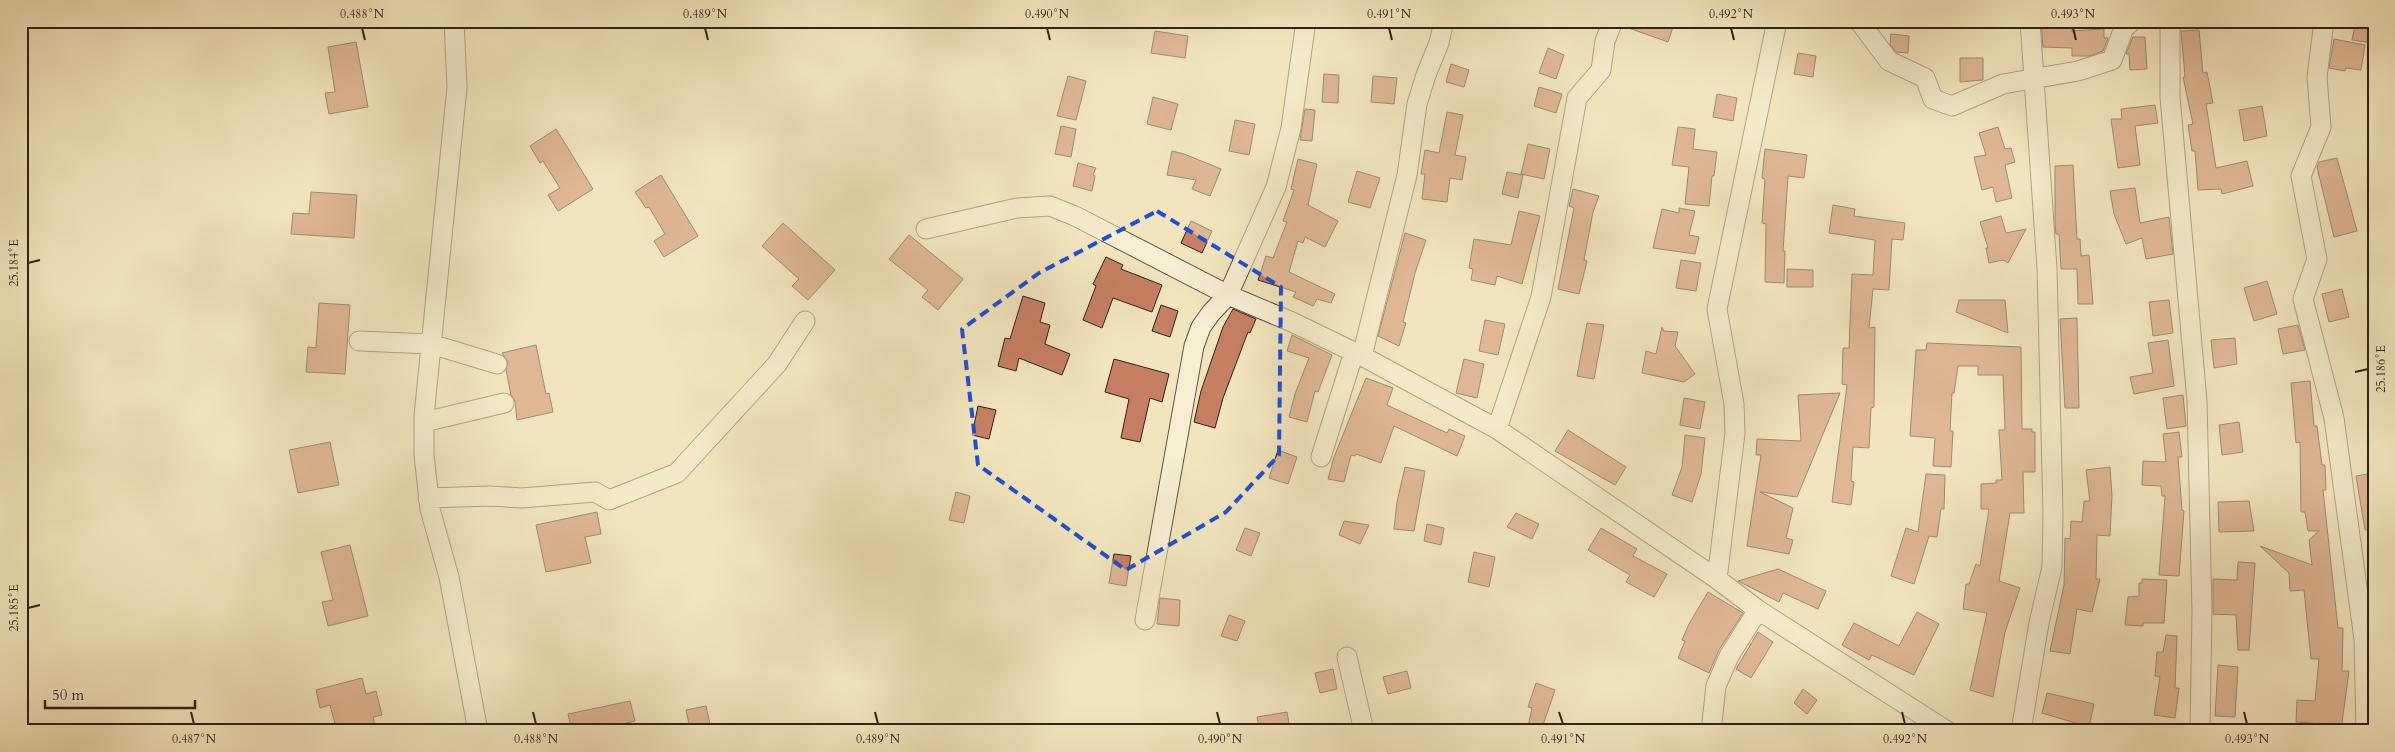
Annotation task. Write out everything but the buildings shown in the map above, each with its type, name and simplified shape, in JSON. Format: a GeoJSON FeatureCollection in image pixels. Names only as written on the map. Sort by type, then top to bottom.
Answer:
{"type":"FeatureCollection","features":[{"type":"Feature","properties":{"kind":"street"},"geometry":{"type":"LineString","coordinates":[[454,21],[457,87],[424,422],[424,455],[428,498],[449,577],[478,731]]}},
{"type":"Feature","properties":{"kind":"street"},"geometry":{"type":"LineString","coordinates":[[1146,620],[1194,346],[1201,327],[1210,313],[1228,296],[1276,186],[1291,128],[1306,21]]}},
{"type":"Feature","properties":{"kind":"street"},"geometry":{"type":"LineString","coordinates":[[1321,457],[1358,354],[1407,175],[1417,104],[1439,43],[1444,21]]}},
{"type":"Feature","properties":{"kind":"street"},"geometry":{"type":"LineString","coordinates":[[1497,429],[1541,297],[1577,98],[1601,70],[1605,41],[1613,21]]}},
{"type":"Feature","properties":{"kind":"street"},"geometry":{"type":"LineString","coordinates":[[1717,579],[1735,433],[1734,404],[1717,309],[1777,21]]}},
{"type":"Feature","properties":{"kind":"street"},"geometry":{"type":"LineString","coordinates":[[1859,21],[1889,61],[1925,78],[1933,99],[1952,106],[2003,84],[2034,77],[2078,71],[2112,60],[2124,28],[2132,21]]}},
{"type":"Feature","properties":{"kind":"street"},"geometry":{"type":"LineString","coordinates":[[2021,731],[2052,567],[2053,513],[2047,268],[2030,21]]}},
{"type":"Feature","properties":{"kind":"street"},"geometry":{"type":"LineString","coordinates":[[2170,21],[2170,97],[2197,401],[2202,611],[2200,731]]}},
{"type":"Feature","properties":{"kind":"street"},"geometry":{"type":"LineString","coordinates":[[2324,21],[2318,77],[2321,127],[2301,176],[2317,259],[2303,299],[2334,418],[2364,640],[2366,731]]}},
{"type":"Feature","properties":{"kind":"street"},"geometry":{"type":"LineString","coordinates":[[926,229],[1017,208],[1050,206],[1075,216],[1228,296],[1292,322],[1358,354],[1497,429],[1717,579],[1758,610],[1947,731]]}},
{"type":"Feature","properties":{"kind":"street"},"geometry":{"type":"LineString","coordinates":[[428,498],[490,496],[522,498],[595,492],[609,500],[677,473],[776,364],[805,321]]}},
{"type":"Feature","properties":{"kind":"street"},"geometry":{"type":"LineString","coordinates":[[358,341],[431,344],[497,364]]}},
{"type":"Feature","properties":{"kind":"street"},"geometry":{"type":"LineString","coordinates":[[424,422],[504,403]]}},
{"type":"Feature","properties":{"kind":"street"},"geometry":{"type":"LineString","coordinates":[[1711,731],[1716,686],[1729,656],[1758,610]]}},
{"type":"Feature","properties":{"kind":"street"},"geometry":{"type":"LineString","coordinates":[[1347,657],[1364,731]]}},
{"type":"Feature","properties":{"kind":"highlighted area"},"geometry":{"type":"Polygon","coordinates":[[[1157,211],[1281,287],[1279,455],[1226,512],[1126,570],[978,465],[962,329],[1039,273],[1157,211]]]}}]}
